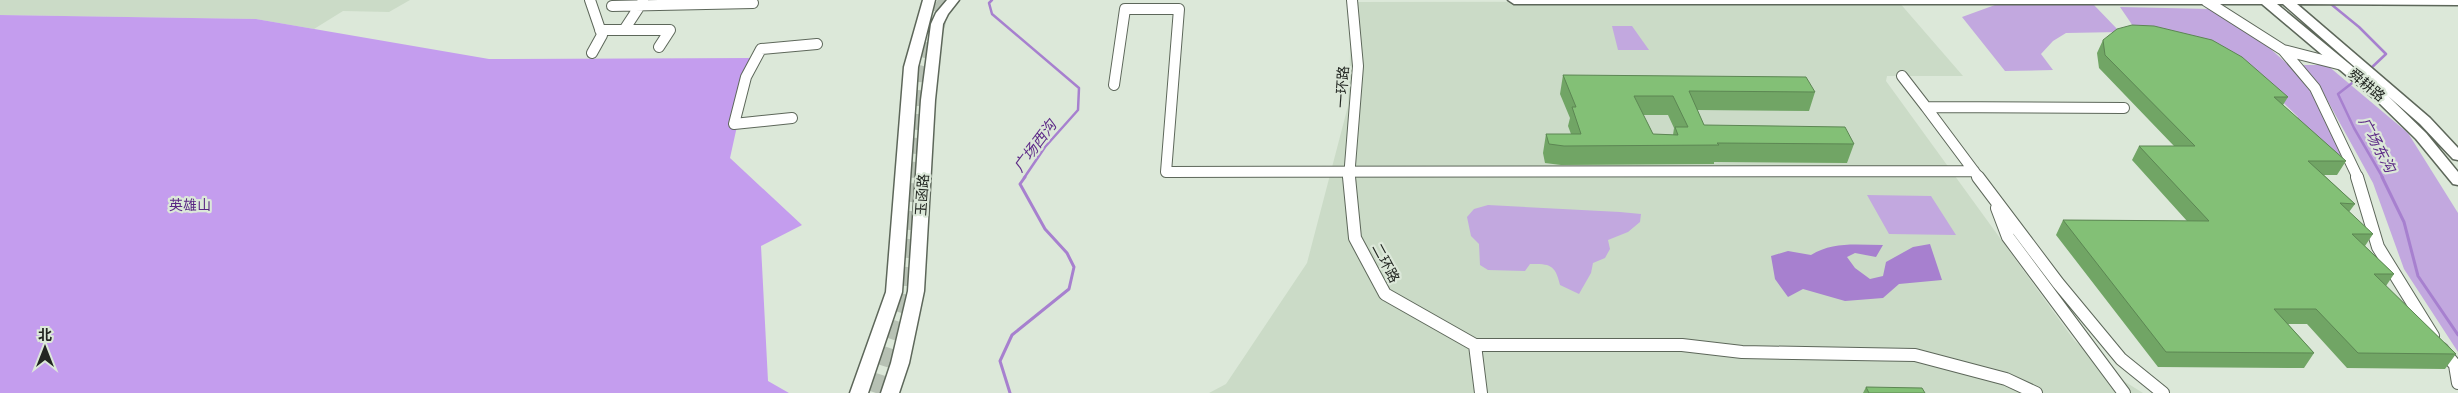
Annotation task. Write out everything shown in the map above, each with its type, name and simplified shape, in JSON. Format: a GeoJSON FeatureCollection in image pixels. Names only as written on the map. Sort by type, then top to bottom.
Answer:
{"type":"FeatureCollection","features":[{"type":"Feature","properties":{"kind":"main road","name":"玉函路"},"geometry":{"type":"LineString","coordinates":[[860,393],[894,292],[911,67],[929,0]]}},
{"type":"Feature","properties":{"kind":"main road","name":"玉函路"},"geometry":{"type":"LineString","coordinates":[[890,393],[900,363],[916,291],[928,100],[937,24],[942,13],[953,0]]}},
{"type":"Feature","properties":{"kind":"main road"},"geometry":{"type":"LineString","coordinates":[[1514,0],[2458,1]]}},
{"type":"Feature","properties":{"kind":"main road","name":"舜耕路"},"geometry":{"type":"LineString","coordinates":[[2265,0],[2372,83],[2425,121],[2458,156]]}},
{"type":"Feature","properties":{"kind":"main road","name":"舜耕路"},"geometry":{"type":"LineString","coordinates":[[2285,0],[2346,61]]}},
{"type":"Feature","properties":{"kind":"main road","name":"舜耕路"},"geometry":{"type":"LineString","coordinates":[[2372,83],[2421,136],[2458,181]]}},
{"type":"Feature","properties":{"kind":"street"},"geometry":{"type":"LineString","coordinates":[[590,0],[602,36],[592,53]]}},
{"type":"Feature","properties":{"kind":"street","name":"一环路"},"geometry":{"type":"LineString","coordinates":[[1349,173],[1358,66],[1352,0]]}},
{"type":"Feature","properties":{"kind":"street"},"geometry":{"type":"LineString","coordinates":[[2206,0],[2283,50],[2315,88],[2356,172],[2378,247],[2437,343],[2455,365],[2458,383]]}},
{"type":"Feature","properties":{"kind":"street"},"geometry":{"type":"LineString","coordinates":[[624,30],[642,3]]}},
{"type":"Feature","properties":{"kind":"street"},"geometry":{"type":"LineString","coordinates":[[612,6],[642,3],[753,3]]}},
{"type":"Feature","properties":{"kind":"street"},"geometry":{"type":"LineString","coordinates":[[1114,85],[1125,9],[1179,9],[1166,172],[1974,171]]}},
{"type":"Feature","properties":{"kind":"street"},"geometry":{"type":"LineString","coordinates":[[600,30],[670,30],[659,48]]}},
{"type":"Feature","properties":{"kind":"street"},"geometry":{"type":"LineString","coordinates":[[792,118],[734,124],[746,77],[761,50],[817,44]]}},
{"type":"Feature","properties":{"kind":"street"},"geometry":{"type":"LineString","coordinates":[[2283,50],[2346,61]]}},
{"type":"Feature","properties":{"kind":"street"},"geometry":{"type":"LineString","coordinates":[[1902,76],[2058,283],[2121,359],[2163,393]]}},
{"type":"Feature","properties":{"kind":"street"},"geometry":{"type":"LineString","coordinates":[[1926,108],[2124,108]]}},
{"type":"Feature","properties":{"kind":"street","name":"二环路"},"geometry":{"type":"LineString","coordinates":[[1349,173],[1355,238],[1385,294],[1476,345]]}},
{"type":"Feature","properties":{"kind":"street"},"geometry":{"type":"LineString","coordinates":[[1992,194],[2008,237],[2124,393]]}},
{"type":"Feature","properties":{"kind":"street"},"geometry":{"type":"LineString","coordinates":[[1481,393],[1476,345],[1682,345],[1742,352],[1915,355],[2006,379],[2036,393]]}},
{"type":"Feature","properties":{"kind":"shaded area"},"geometry":{"type":"Polygon","coordinates":[[[0,0],[410,0],[389,12],[343,11],[314,29],[256,19],[0,15],[0,0]]]}},
{"type":"Feature","properties":{"kind":"shaded area"},"geometry":{"type":"Polygon","coordinates":[[[1898,1],[1963,76],[1887,76],[1886,81],[2074,340],[2106,370],[2143,393],[1209,393],[1226,384],[1307,263],[1348,106],[1352,2],[1898,1]]]}},
{"type":"Feature","properties":{"kind":"shaded area"},"geometry":{"type":"Polygon","coordinates":[[[1995,5],[2094,5],[2120,32],[2066,33],[2053,41],[2041,54],[2053,70],[2005,71],[1962,17],[1995,5]]]}},
{"type":"Feature","properties":{"kind":"shaded area"},"geometry":{"type":"Polygon","coordinates":[[[2120,7],[2210,9],[2256,36],[2302,77],[2352,159],[2320,151],[2293,123],[2298,117],[2257,77],[2137,32],[2120,7]]]}},
{"type":"Feature","properties":{"kind":"shaded area"},"geometry":{"type":"Polygon","coordinates":[[[1612,26],[1632,26],[1649,50],[1618,50],[1612,26]]]}},
{"type":"Feature","properties":{"kind":"shaded area"},"geometry":{"type":"Polygon","coordinates":[[[2302,65],[2327,65],[2408,133],[2458,213],[2458,352],[2404,269],[2373,183],[2320,87],[2302,65]]]}},
{"type":"Feature","properties":{"kind":"shaded area"},"geometry":{"type":"Polygon","coordinates":[[[1867,195],[1931,196],[1956,235],[1889,234],[1867,195]]]}},
{"type":"Feature","properties":{"kind":"shaded area"},"geometry":{"type":"Polygon","coordinates":[[[1488,205],[1641,214],[1640,222],[1628,232],[1608,240],[1610,249],[1605,258],[1593,263],[1591,273],[1579,294],[1560,285],[1554,269],[1547,265],[1530,264],[1525,271],[1488,270],[1480,265],[1479,244],[1471,236],[1467,217],[1474,209],[1488,205]]]}},
{"type":"Feature","properties":{"kind":"shaded area"},"geometry":{"type":"Polygon","coordinates":[[[1930,244],[1942,280],[1899,284],[1883,298],[1845,301],[1803,289],[1788,297],[1775,279],[1771,256],[1788,251],[1811,255],[1828,248],[1846,245],[1883,245],[1876,257],[1855,253],[1847,257],[1855,268],[1870,279],[1883,276],[1886,262],[1913,247],[1930,244]]]}},
{"type":"Feature","properties":{"kind":"green space","name":"英雄山"},"geometry":{"type":"Polygon","coordinates":[[[0,15],[256,19],[489,59],[752,58],[730,158],[802,225],[761,246],[768,381],[789,393],[0,393],[0,15]]]}},
{"type":"Feature","properties":{"kind":"building"},"geometry":{"type":"Polygon","coordinates":[[[2132,25],[2154,26],[2212,40],[2242,57],[2288,97],[2274,97],[2346,161],[2308,161],[2355,204],[2340,203],[2373,234],[2352,234],[2394,274],[2374,274],[2456,354],[2358,353],[2316,309],[2274,309],[2314,353],[2166,352],[2063,220],[2209,221],[2139,146],[2195,146],[2105,55],[2103,40],[2117,29],[2132,25]]]}},
{"type":"Feature","properties":{"kind":"building"},"geometry":{"type":"Polygon","coordinates":[[[1563,75],[1806,77],[1815,92],[1689,91],[1704,125],[1845,127],[1854,144],[1717,143],[1719,145],[1564,146],[1549,144],[1546,134],[1581,134],[1572,107],[1576,107],[1563,75]],[[1634,96],[1653,134],[1678,135],[1675,127],[1688,127],[1673,96],[1634,96]]]}},
{"type":"Feature","properties":{"kind":"building"},"geometry":{"type":"Polygon","coordinates":[[[1866,387],[1922,388],[1925,393],[1869,393],[1866,387]]]}},
{"type":"Feature","properties":{"kind":"waterway","name":"广场西沟"},"geometry":{"type":"LineString","coordinates":[[992,0],[989,3],[992,14],[1079,88],[1078,110],[1045,147],[1024,178]]}},
{"type":"Feature","properties":{"kind":"waterway","name":"广场东沟"},"geometry":{"type":"LineString","coordinates":[[2326,0],[2359,27],[2386,54],[2369,70]]}},
{"type":"Feature","properties":{"kind":"waterway","name":"广场东沟"},"geometry":{"type":"LineString","coordinates":[[2356,80],[2338,94],[2354,128],[2383,178]]}},
{"type":"Feature","properties":{"kind":"waterway","name":"广场西沟"},"geometry":{"type":"LineString","coordinates":[[1010,393],[1000,361],[1012,335],[1069,289],[1074,267],[1067,253],[1045,229],[1020,184],[1025,177]]}},
{"type":"Feature","properties":{"kind":"waterway","name":"广场东沟"},"geometry":{"type":"LineString","coordinates":[[2382,177],[2404,222],[2418,276],[2458,335]]}},
{"type":"Feature","properties":{"kind":"tunnel"},"geometry":{"type":"LineString","coordinates":[[916,178],[922,80],[941,10],[947,0]]}},
{"type":"Feature","properties":{"kind":"tunnel"},"geometry":{"type":"LineString","coordinates":[[876,393],[908,294],[916,177]]}}]}
